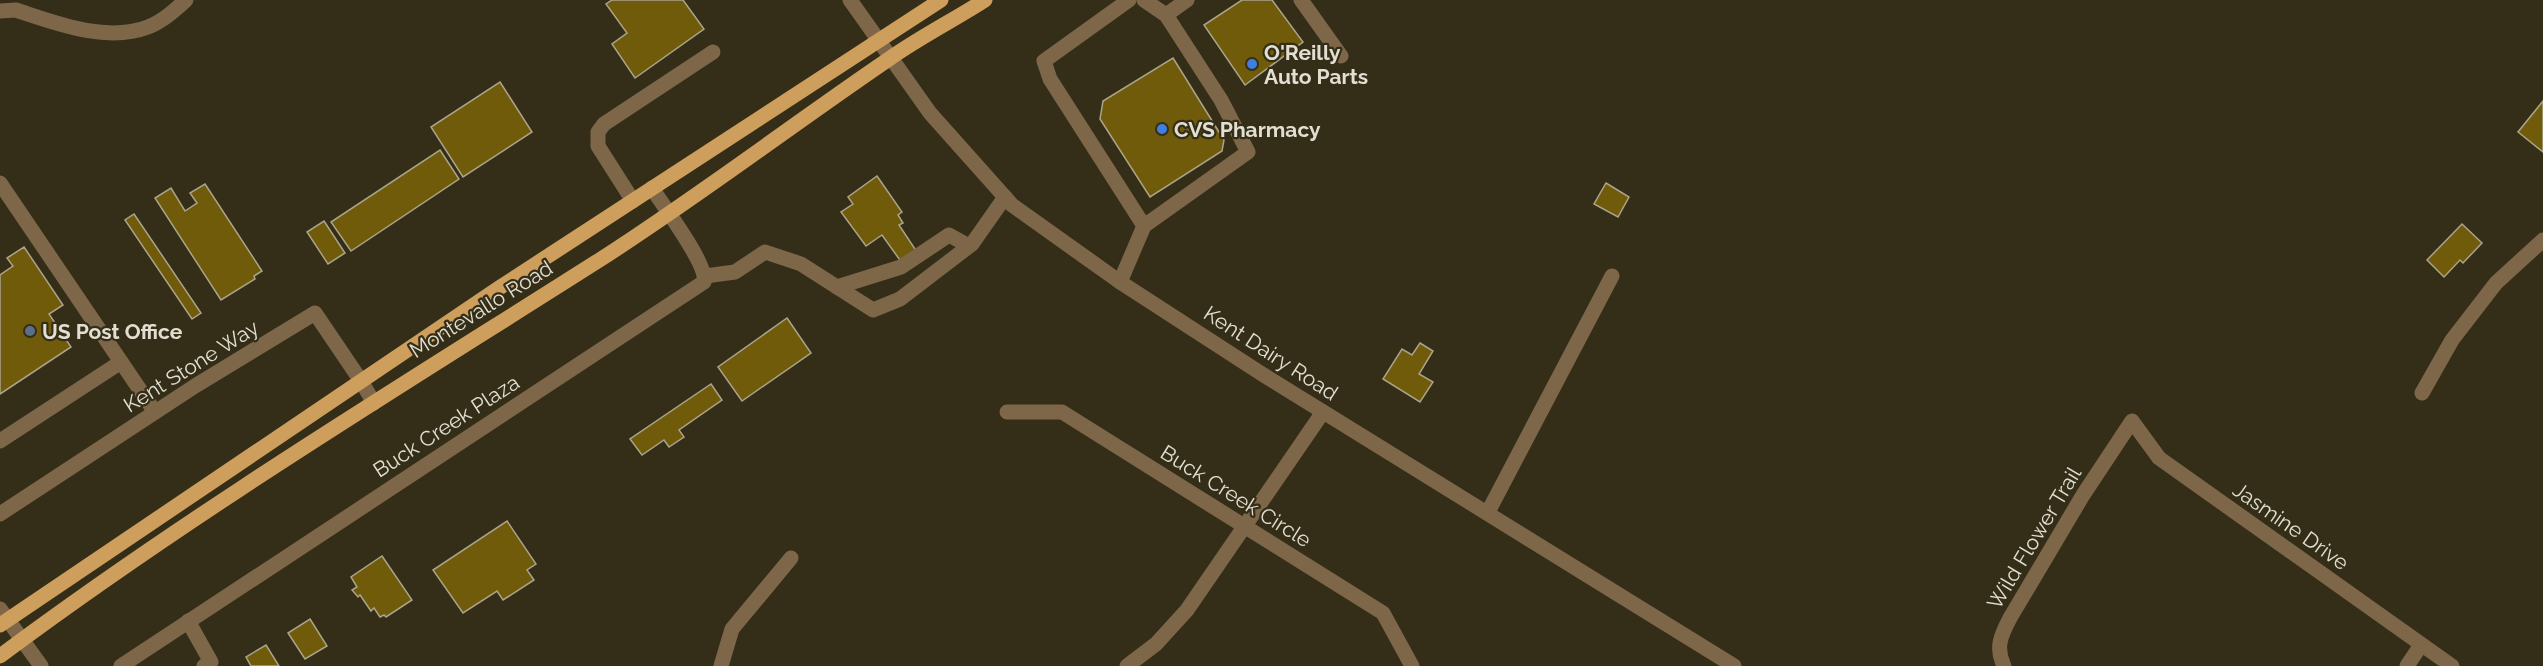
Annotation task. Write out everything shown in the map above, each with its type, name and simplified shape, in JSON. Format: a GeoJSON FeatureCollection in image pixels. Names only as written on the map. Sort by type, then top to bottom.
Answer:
{"type":"FeatureCollection","features":[{"type":"Feature","properties":{"kind":"main road","name":"Montevallo Road"},"geometry":{"type":"LineString","coordinates":[[3,618],[652,188],[941,0]]}},
{"type":"Feature","properties":{"kind":"main road","name":"Montevallo Road"},"geometry":{"type":"LineString","coordinates":[[0,656],[185,527],[523,306],[602,259],[776,140],[891,57],[986,0]]}},
{"type":"Feature","properties":{"kind":"street"},"geometry":{"type":"LineString","coordinates":[[0,11],[16,10],[107,33],[128,32],[149,27],[170,14],[186,0]]}},
{"type":"Feature","properties":{"kind":"street","name":"Kent Dairy Road"},"geometry":{"type":"LineString","coordinates":[[850,0],[930,113],[1012,205],[1120,282],[1323,412],[1734,666]]}},
{"type":"Feature","properties":{"kind":"street"},"geometry":{"type":"LineString","coordinates":[[1129,0],[1044,61],[1050,79],[1144,226]]}},
{"type":"Feature","properties":{"kind":"street"},"geometry":{"type":"LineString","coordinates":[[1120,282],[1144,226],[1248,152],[1221,100],[1166,15],[1144,0]]}},
{"type":"Feature","properties":{"kind":"street"},"geometry":{"type":"LineString","coordinates":[[1166,15],[1186,0]]}},
{"type":"Feature","properties":{"kind":"street"},"geometry":{"type":"LineString","coordinates":[[1301,0],[1341,56]]}},
{"type":"Feature","properties":{"kind":"street"},"geometry":{"type":"LineString","coordinates":[[633,201],[598,146],[598,132],[604,124],[713,52]]}},
{"type":"Feature","properties":{"kind":"street"},"geometry":{"type":"LineString","coordinates":[[0,183],[155,412]]}},
{"type":"Feature","properties":{"kind":"street"},"geometry":{"type":"LineString","coordinates":[[652,188],[687,240],[705,276],[735,272],[765,252],[801,264],[873,310],[900,299],[969,246],[1005,196]]}},
{"type":"Feature","properties":{"kind":"street"},"geometry":{"type":"LineString","coordinates":[[837,287],[901,267],[949,235],[969,246]]}},
{"type":"Feature","properties":{"kind":"street"},"geometry":{"type":"LineString","coordinates":[[2422,393],[2452,340],[2496,284],[2543,240]]}},
{"type":"Feature","properties":{"kind":"street","name":"Buck Creek Plaza"},"geometry":{"type":"LineString","coordinates":[[121,666],[696,288],[704,282],[705,276]]}},
{"type":"Feature","properties":{"kind":"street"},"geometry":{"type":"LineString","coordinates":[[1488,512],[1612,276]]}},
{"type":"Feature","properties":{"kind":"street","name":"Kent Stone Way"},"geometry":{"type":"LineString","coordinates":[[0,514],[155,412],[315,313],[362,381],[374,403]]}},
{"type":"Feature","properties":{"kind":"street"},"geometry":{"type":"LineString","coordinates":[[0,441],[122,362]]}},
{"type":"Feature","properties":{"kind":"street","name":"Buck Creek Circle"},"geometry":{"type":"LineString","coordinates":[[1007,412],[1062,412],[1383,613],[1412,666]]}},
{"type":"Feature","properties":{"kind":"street"},"geometry":{"type":"LineString","coordinates":[[1127,666],[1156,644],[1187,610],[1323,412]]}},
{"type":"Feature","properties":{"kind":"street","name":"Jasmine Drive"},"geometry":{"type":"LineString","coordinates":[[2122,436],[2132,421],[2159,458],[2452,666]]}},
{"type":"Feature","properties":{"kind":"street","name":"Wild Flower Trail"},"geometry":{"type":"LineString","coordinates":[[2004,666],[1999,647],[2010,618],[2082,495],[2122,436]]}},
{"type":"Feature","properties":{"kind":"street"},"geometry":{"type":"LineString","coordinates":[[721,666],[732,629],[791,558]]}},
{"type":"Feature","properties":{"kind":"street"},"geometry":{"type":"LineString","coordinates":[[3,618],[23,639],[41,666]]}},
{"type":"Feature","properties":{"kind":"street"},"geometry":{"type":"LineString","coordinates":[[188,621],[211,662],[204,666]]}},
{"type":"Feature","properties":{"kind":"street"},"geometry":{"type":"LineString","coordinates":[[2407,666],[2421,645]]}},
{"type":"Feature","properties":{"kind":"building"},"geometry":{"type":"Polygon","coordinates":[[[612,0],[683,0],[704,29],[635,78],[612,44],[627,33],[606,4],[612,0]]]}},
{"type":"Feature","properties":{"kind":"building","name":"O'Reilly Auto Parts"},"geometry":{"type":"Polygon","coordinates":[[[1242,0],[1272,0],[1303,42],[1245,85],[1204,25],[1242,0]]]}},
{"type":"Feature","properties":{"kind":"building","name":"CVS Pharmacy"},"geometry":{"type":"Polygon","coordinates":[[[1173,58],[1224,140],[1222,151],[1150,197],[1100,119],[1103,101],[1173,58]]]}},
{"type":"Feature","properties":{"kind":"building"},"geometry":{"type":"Polygon","coordinates":[[[500,82],[532,132],[463,177],[431,127],[500,82]]]}},
{"type":"Feature","properties":{"kind":"building"},"geometry":{"type":"Polygon","coordinates":[[[2543,101],[2543,152],[2518,132],[2543,101]]]}},
{"type":"Feature","properties":{"kind":"building"},"geometry":{"type":"Polygon","coordinates":[[[440,150],[459,179],[351,251],[331,222],[440,150]]]}},
{"type":"Feature","properties":{"kind":"building"},"geometry":{"type":"Polygon","coordinates":[[[877,176],[902,212],[898,215],[903,223],[899,225],[917,252],[902,263],[882,235],[866,246],[841,212],[853,204],[848,197],[877,176]]]}},
{"type":"Feature","properties":{"kind":"building"},"geometry":{"type":"Polygon","coordinates":[[[1606,183],[1629,197],[1618,217],[1594,204],[1606,183]]]}},
{"type":"Feature","properties":{"kind":"building"},"geometry":{"type":"Polygon","coordinates":[[[205,184],[262,271],[254,276],[255,279],[221,300],[155,198],[171,188],[185,211],[197,203],[190,193],[205,184]]]}},
{"type":"Feature","properties":{"kind":"building"},"geometry":{"type":"Polygon","coordinates":[[[134,214],[201,313],[192,319],[125,220],[134,214]]]}},
{"type":"Feature","properties":{"kind":"building"},"geometry":{"type":"Polygon","coordinates":[[[324,221],[345,253],[328,264],[307,232],[324,221]]]}},
{"type":"Feature","properties":{"kind":"building"},"geometry":{"type":"Polygon","coordinates":[[[2462,224],[2482,243],[2463,263],[2460,260],[2444,277],[2427,260],[2462,224]]]}},
{"type":"Feature","properties":{"kind":"building","name":"US Post Office"},"geometry":{"type":"Polygon","coordinates":[[[24,247],[63,305],[49,314],[71,347],[0,394],[0,275],[13,266],[7,258],[24,247]]]}},
{"type":"Feature","properties":{"kind":"building"},"geometry":{"type":"Polygon","coordinates":[[[787,318],[811,353],[742,401],[718,367],[787,318]]]}},
{"type":"Feature","properties":{"kind":"building"},"geometry":{"type":"Polygon","coordinates":[[[1420,343],[1433,351],[1419,374],[1433,382],[1420,402],[1383,379],[1402,349],[1412,355],[1420,343]]]}},
{"type":"Feature","properties":{"kind":"building"},"geometry":{"type":"Polygon","coordinates":[[[711,384],[722,400],[679,430],[684,437],[669,447],[664,440],[642,455],[630,439],[711,384]]]}},
{"type":"Feature","properties":{"kind":"building"},"geometry":{"type":"Polygon","coordinates":[[[507,521],[536,564],[527,570],[534,580],[503,600],[497,591],[463,613],[433,570],[507,521]]]}},
{"type":"Feature","properties":{"kind":"building"},"geometry":{"type":"Polygon","coordinates":[[[382,556],[412,600],[386,617],[384,615],[380,617],[374,608],[371,611],[360,595],[358,597],[352,590],[357,587],[351,577],[382,556]]]}},
{"type":"Feature","properties":{"kind":"building"},"geometry":{"type":"Polygon","coordinates":[[[310,619],[327,646],[305,659],[288,633],[310,619]]]}},
{"type":"Feature","properties":{"kind":"building"},"geometry":{"type":"Polygon","coordinates":[[[266,645],[279,666],[251,666],[246,657],[266,645]]]}},
{"type":"Feature","properties":{"kind":"place","name":"O'Reilly Auto Parts"},"geometry":{"type":"Point","coordinates":[1252,64]}},
{"type":"Feature","properties":{"kind":"place","name":"CVS Pharmacy"},"geometry":{"type":"Point","coordinates":[1162,129]}},
{"type":"Feature","properties":{"kind":"place","name":"US Post Office"},"geometry":{"type":"Point","coordinates":[30,331]}}]}
